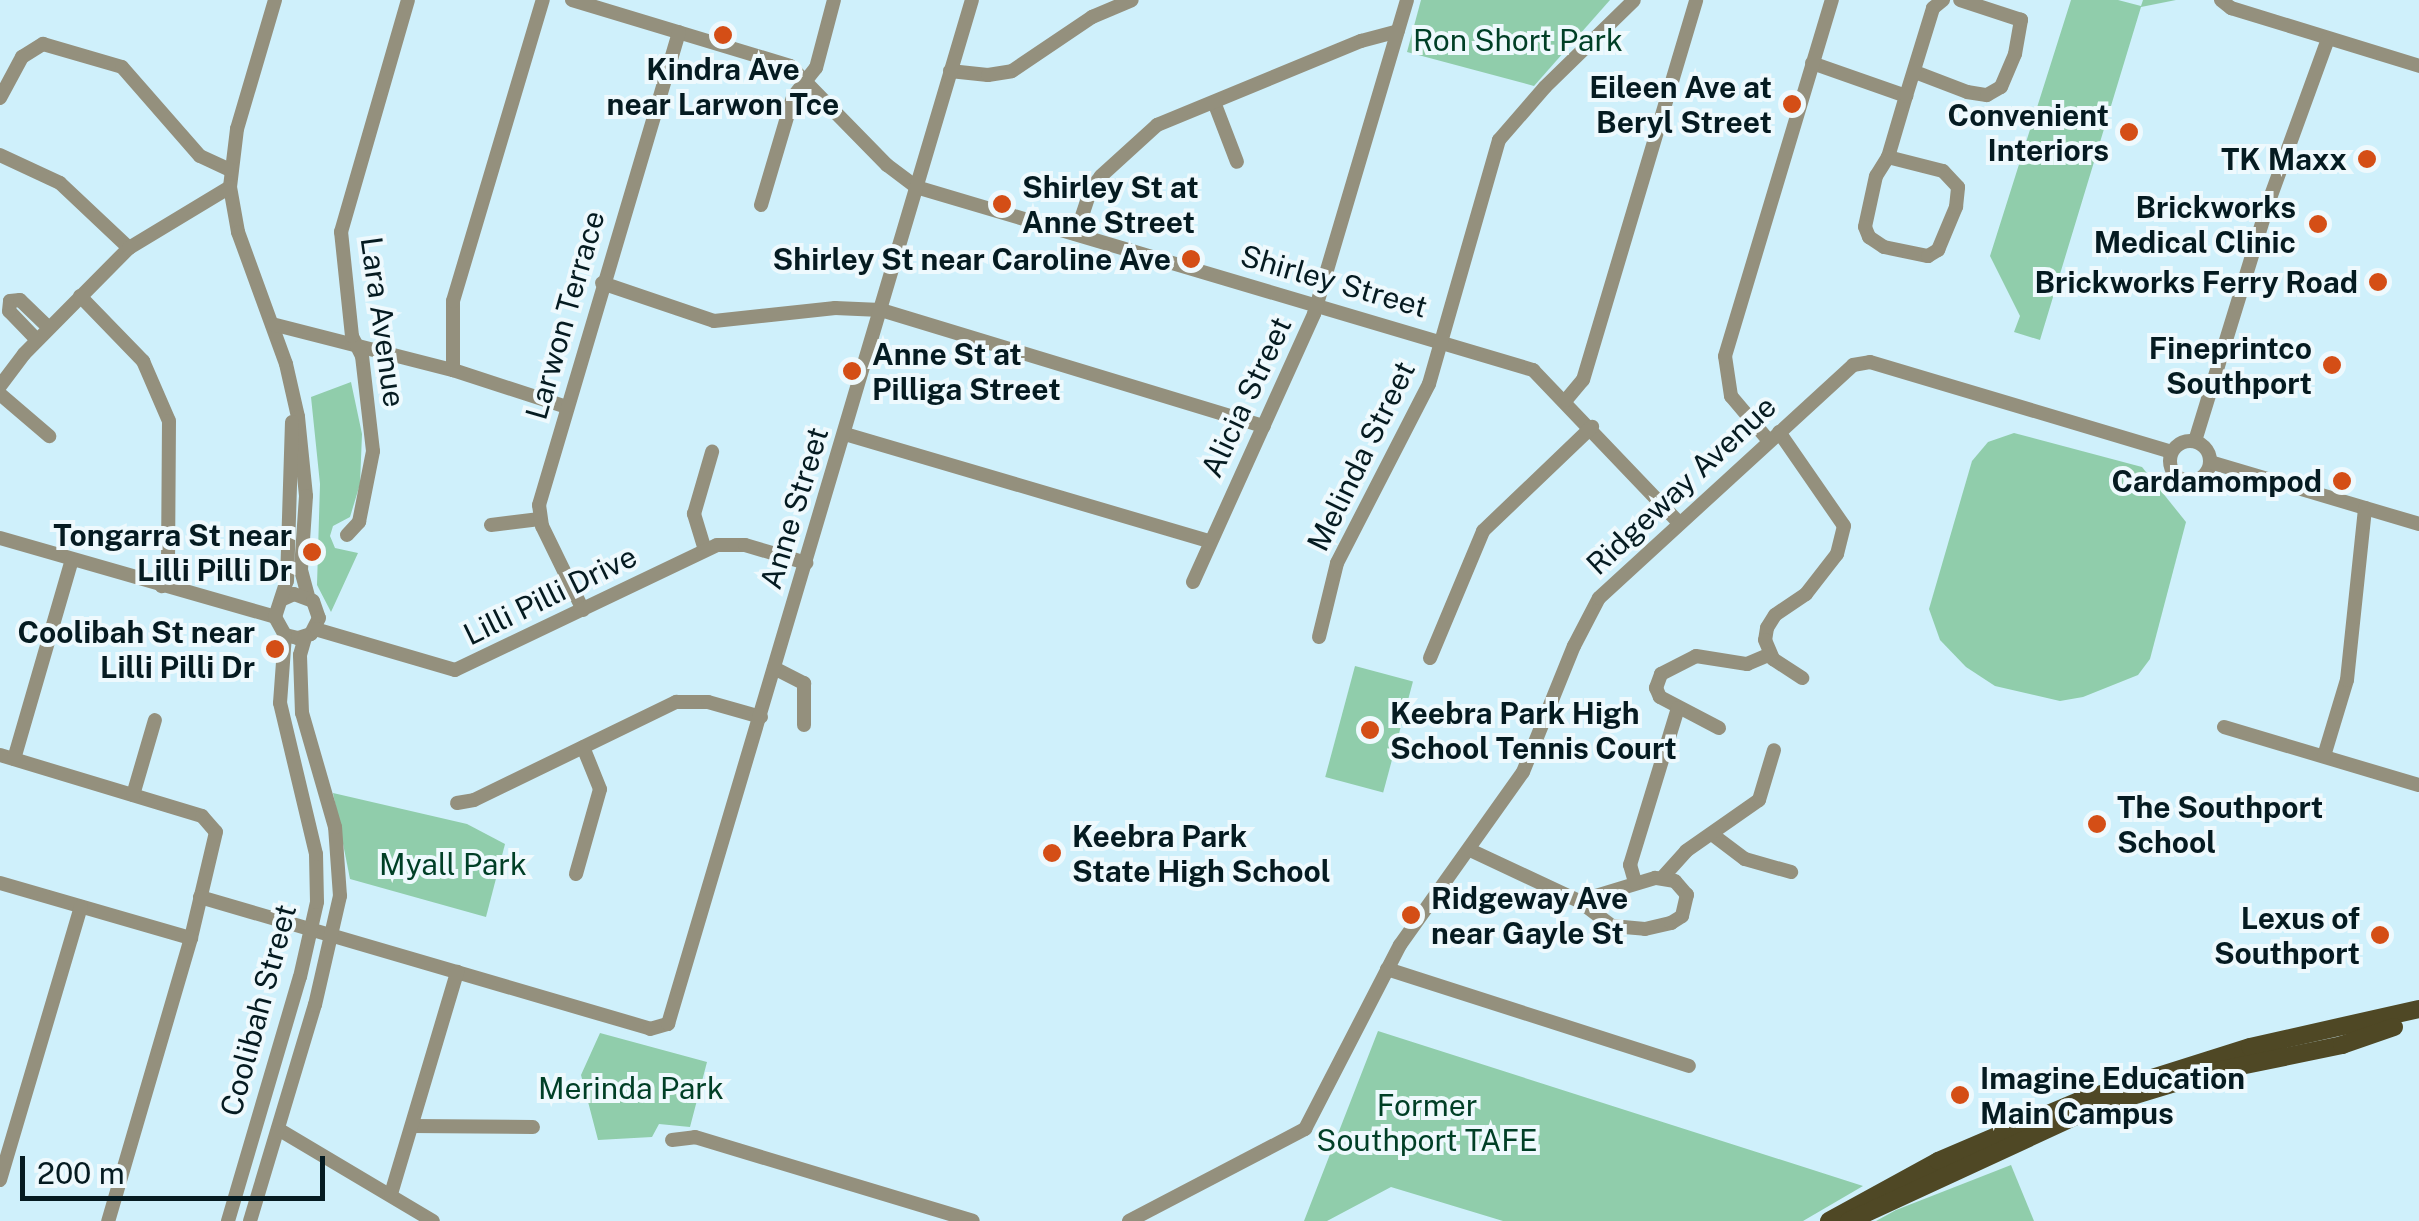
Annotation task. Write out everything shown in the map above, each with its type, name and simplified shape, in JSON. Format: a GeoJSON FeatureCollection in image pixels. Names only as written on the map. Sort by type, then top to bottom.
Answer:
{"type":"FeatureCollection","features":[{"type":"Feature","properties":{"kind":"main road"},"geometry":{"type":"LineString","coordinates":[[1830,1221],[1938,1161],[2079,1101],[2250,1048],[2419,1009]]}},
{"type":"Feature","properties":{"kind":"main road"},"geometry":{"type":"LineString","coordinates":[[1850,1221],[2093,1108],[2211,1072],[2342,1045],[2419,1020]]}},
{"type":"Feature","properties":{"kind":"street"},"geometry":{"type":"LineString","coordinates":[[0,538],[275,618],[285,635],[310,633],[318,612],[308,597],[301,570],[306,515],[304,462],[294,406],[272,324],[238,232],[230,187],[242,111],[275,0]]}},
{"type":"Feature","properties":{"kind":"street","name":"Lara Avenue"},"geometry":{"type":"LineString","coordinates":[[347,535],[359,522],[372,451],[362,356],[352,336],[340,232],[408,0]]}},
{"type":"Feature","properties":{"kind":"street"},"geometry":{"type":"LineString","coordinates":[[453,370],[452,301],[543,0]]}},
{"type":"Feature","properties":{"kind":"street"},"geometry":{"type":"LineString","coordinates":[[572,0],[782,62],[806,80],[887,165],[916,187]]}},
{"type":"Feature","properties":{"kind":"street"},"geometry":{"type":"LineString","coordinates":[[761,205],[793,96],[816,68],[834,0]]}},
{"type":"Feature","properties":{"kind":"street","name":"Anne Street"},"geometry":{"type":"LineString","coordinates":[[457,972],[650,1029],[663,1028],[676,1002],[972,0]]}},
{"type":"Feature","properties":{"kind":"street"},"geometry":{"type":"LineString","coordinates":[[950,70],[988,75],[1012,71],[1092,17],[1132,0]]}},
{"type":"Feature","properties":{"kind":"street","name":"Alicia Street"},"geometry":{"type":"LineString","coordinates":[[1192,582],[1317,305],[1407,0]]}},
{"type":"Feature","properties":{"kind":"street","name":"Melinda Street"},"geometry":{"type":"LineString","coordinates":[[1318,636],[1336,563],[1421,402],[1443,342],[1500,140],[1545,87],[1634,0]]}},
{"type":"Feature","properties":{"kind":"street"},"geometry":{"type":"LineString","coordinates":[[1566,400],[1583,380],[1696,0]]}},
{"type":"Feature","properties":{"kind":"street"},"geometry":{"type":"LineString","coordinates":[[1802,678],[1783,668],[1770,654],[1765,640],[1770,622],[1806,594],[1836,554],[1844,532],[1842,519],[1774,437],[1731,396],[1724,356],[1832,0]]}},
{"type":"Feature","properties":{"kind":"street"},"geometry":{"type":"LineString","coordinates":[[1888,158],[1942,171],[1958,187],[1956,206],[1938,250],[1928,256],[1884,247],[1869,237],[1865,227],[1876,176],[1888,158],[1933,8],[1942,0]]}},
{"type":"Feature","properties":{"kind":"street"},"geometry":{"type":"LineString","coordinates":[[1915,72],[1967,92],[1986,95],[2001,88],[2015,54],[2021,20],[1960,0]]}},
{"type":"Feature","properties":{"kind":"street"},"geometry":{"type":"LineString","coordinates":[[2221,0],[2231,8],[2419,66]]}},
{"type":"Feature","properties":{"kind":"street"},"geometry":{"type":"LineString","coordinates":[[1076,234],[1091,189],[1126,151],[1158,125],[1361,41],[1398,31]]}},
{"type":"Feature","properties":{"kind":"street","name":"Larwon Terrace"},"geometry":{"type":"LineString","coordinates":[[540,519],[541,496],[678,32]]}},
{"type":"Feature","properties":{"kind":"street"},"geometry":{"type":"LineString","coordinates":[[2195,441],[2269,201],[2328,39]]}},
{"type":"Feature","properties":{"kind":"street"},"geometry":{"type":"LineString","coordinates":[[0,98],[22,57],[43,44],[122,68],[200,156],[230,170]]}},
{"type":"Feature","properties":{"kind":"street"},"geometry":{"type":"LineString","coordinates":[[1812,63],[1906,96]]}},
{"type":"Feature","properties":{"kind":"street"},"geometry":{"type":"LineString","coordinates":[[1214,102],[1237,162]]}},
{"type":"Feature","properties":{"kind":"street"},"geometry":{"type":"LineString","coordinates":[[0,154],[60,184],[129,248]]}},
{"type":"Feature","properties":{"kind":"street"},"geometry":{"type":"LineString","coordinates":[[0,386],[37,340],[129,248],[230,187]]}},
{"type":"Feature","properties":{"kind":"street","name":"Shirley Street"},"geometry":{"type":"LineString","coordinates":[[916,187],[1533,370],[1566,400],[1680,524]]}},
{"type":"Feature","properties":{"kind":"street"},"geometry":{"type":"LineString","coordinates":[[602,283],[714,321],[743,322],[835,308],[881,310],[1264,426]]}},
{"type":"Feature","properties":{"kind":"street"},"geometry":{"type":"LineString","coordinates":[[80,296],[143,361],[169,420],[169,522],[162,586]]}},
{"type":"Feature","properties":{"kind":"street"},"geometry":{"type":"LineString","coordinates":[[37,340],[9,311],[10,301],[20,300],[49,328]]}},
{"type":"Feature","properties":{"kind":"street"},"geometry":{"type":"LineString","coordinates":[[272,324],[453,370],[567,407]]}},
{"type":"Feature","properties":{"kind":"street","name":"Ridgeway Avenue"},"geometry":{"type":"LineString","coordinates":[[1130,1221],[1304,1129],[1387,969],[1522,772],[1593,608],[1853,365],[1870,362],[2172,452]]}},
{"type":"Feature","properties":{"kind":"street"},"geometry":{"type":"LineString","coordinates":[[0,394],[49,436]]}},
{"type":"Feature","properties":{"kind":"street"},"geometry":{"type":"LineString","coordinates":[[275,618],[288,572],[294,406]]}},
{"type":"Feature","properties":{"kind":"street"},"geometry":{"type":"LineString","coordinates":[[1430,658],[1483,530],[1592,428]]}},
{"type":"Feature","properties":{"kind":"street"},"geometry":{"type":"LineString","coordinates":[[844,434],[1210,541]]}},
{"type":"Feature","properties":{"kind":"street"},"geometry":{"type":"LineString","coordinates":[[2184,441],[2195,441],[2205,447],[2210,462],[2201,478],[2185,480],[2172,470],[2172,452],[2184,441]]}},
{"type":"Feature","properties":{"kind":"street"},"geometry":{"type":"LineString","coordinates":[[705,550],[694,514],[712,452]]}},
{"type":"Feature","properties":{"kind":"street"},"geometry":{"type":"LineString","coordinates":[[2210,462],[2419,524]]}},
{"type":"Feature","properties":{"kind":"street"},"geometry":{"type":"LineString","coordinates":[[2324,756],[2347,680],[2365,508]]}},
{"type":"Feature","properties":{"kind":"street"},"geometry":{"type":"LineString","coordinates":[[490,526],[540,519],[582,610]]}},
{"type":"Feature","properties":{"kind":"street","name":"Lilli Pilli Drive"},"geometry":{"type":"LineString","coordinates":[[310,633],[455,670],[726,543],[806,563]]}},
{"type":"Feature","properties":{"kind":"street"},"geometry":{"type":"LineString","coordinates":[[72,560],[7,757],[202,816],[214,824],[216,838],[191,938],[108,1221]]}},
{"type":"Feature","properties":{"kind":"street"},"geometry":{"type":"LineString","coordinates":[[282,600],[294,594],[308,597]]}},
{"type":"Feature","properties":{"kind":"street","name":"Coolibah Street"},"geometry":{"type":"LineString","coordinates":[[250,1221],[334,936],[340,896],[338,842],[302,712],[300,656],[310,633]]}},
{"type":"Feature","properties":{"kind":"street","name":"Coolibah Street"},"geometry":{"type":"LineString","coordinates":[[228,1221],[312,930],[316,854],[280,703],[285,635]]}},
{"type":"Feature","properties":{"kind":"street"},"geometry":{"type":"LineString","coordinates":[[1719,728],[1665,701],[1656,688],[1661,674],[1672,664],[1696,656],[1747,664],[1770,654]]}},
{"type":"Feature","properties":{"kind":"street"},"geometry":{"type":"LineString","coordinates":[[774,668],[804,683],[804,725]]}},
{"type":"Feature","properties":{"kind":"street"},"geometry":{"type":"LineString","coordinates":[[457,803],[474,800],[676,702],[708,702],[761,717]]}},
{"type":"Feature","properties":{"kind":"street"},"geometry":{"type":"LineString","coordinates":[[1636,882],[1630,865],[1678,708]]}},
{"type":"Feature","properties":{"kind":"street"},"geometry":{"type":"LineString","coordinates":[[133,795],[154,720]]}},
{"type":"Feature","properties":{"kind":"street"},"geometry":{"type":"LineString","coordinates":[[2224,726],[2419,784]]}},
{"type":"Feature","properties":{"kind":"street"},"geometry":{"type":"LineString","coordinates":[[576,874],[600,789],[583,747]]}},
{"type":"Feature","properties":{"kind":"street"},"geometry":{"type":"LineString","coordinates":[[1662,878],[1671,863],[1759,800],[1774,750]]}},
{"type":"Feature","properties":{"kind":"street"},"geometry":{"type":"LineString","coordinates":[[1713,835],[1745,859],[1791,872]]}},
{"type":"Feature","properties":{"kind":"street"},"geometry":{"type":"LineString","coordinates":[[1470,850],[1579,901],[1612,926],[1660,926],[1682,916],[1687,902],[1682,886],[1662,878],[1636,882],[1579,901]]}},
{"type":"Feature","properties":{"kind":"street"},"geometry":{"type":"LineString","coordinates":[[0,882],[191,938]]}},
{"type":"Feature","properties":{"kind":"street"},"geometry":{"type":"LineString","coordinates":[[200,897],[457,972],[391,1194]]}},
{"type":"Feature","properties":{"kind":"street"},"geometry":{"type":"LineString","coordinates":[[0,1180],[81,908]]}},
{"type":"Feature","properties":{"kind":"street"},"geometry":{"type":"LineString","coordinates":[[1387,969],[1689,1066]]}},
{"type":"Feature","properties":{"kind":"street"},"geometry":{"type":"LineString","coordinates":[[0,1110],[19,1116]]}},
{"type":"Feature","properties":{"kind":"street"},"geometry":{"type":"LineString","coordinates":[[412,1126],[533,1128]]}},
{"type":"Feature","properties":{"kind":"street"},"geometry":{"type":"LineString","coordinates":[[278,1129],[433,1221]]}},
{"type":"Feature","properties":{"kind":"street"},"geometry":{"type":"LineString","coordinates":[[672,1140],[695,1137],[973,1221]]}},
{"type":"Feature","properties":{"kind":"green space","name":"Ron Short Park"},"geometry":{"type":"Polygon","coordinates":[[[1421,0],[1610,0],[1534,86],[1407,52],[1421,0]]]}},
{"type":"Feature","properties":{"kind":"green space"},"geometry":{"type":"Polygon","coordinates":[[[2071,0],[2118,0],[2141,6],[2143,0],[2176,0],[2141,7],[2040,340],[2014,332],[2020,316],[1990,256],[2071,0]]]}},
{"type":"Feature","properties":{"kind":"green space"},"geometry":{"type":"Polygon","coordinates":[[[351,382],[362,434],[360,484],[350,517],[333,526],[330,536],[335,548],[358,553],[331,612],[317,585],[320,484],[311,397],[351,382]]]}},
{"type":"Feature","properties":{"kind":"green space"},"geometry":{"type":"Polygon","coordinates":[[[2014,433],[2142,467],[2186,522],[2150,659],[2138,675],[2083,697],[2060,701],[1995,686],[1966,667],[1940,640],[1929,609],[1972,461],[1988,442],[2014,433]]]}},
{"type":"Feature","properties":{"kind":"green space","name":"Keebra Park High School Tennis Court"},"geometry":{"type":"Polygon","coordinates":[[[1355,666],[1413,682],[1383,793],[1325,777],[1355,666]]]}},
{"type":"Feature","properties":{"kind":"green space","name":"Myall Park"},"geometry":{"type":"Polygon","coordinates":[[[333,793],[467,824],[505,844],[486,917],[350,879],[333,793]]]}},
{"type":"Feature","properties":{"kind":"green space","name":"Former Southport TAFE"},"geometry":{"type":"Polygon","coordinates":[[[1378,1031],[1863,1186],[1803,1221],[1503,1221],[1391,1187],[1327,1221],[1304,1221],[1378,1031]]]}},
{"type":"Feature","properties":{"kind":"green space","name":"Merinda Park"},"geometry":{"type":"Polygon","coordinates":[[[600,1033],[707,1062],[690,1127],[659,1124],[652,1137],[598,1140],[581,1075],[600,1033]]]}},
{"type":"Feature","properties":{"kind":"green space"},"geometry":{"type":"Polygon","coordinates":[[[2011,1165],[2034,1221],[1876,1221],[1896,1210],[2011,1165]]]}},
{"type":"Feature","properties":{"kind":"place","name":"Kindra Ave near Larwon Tce"},"geometry":{"type":"Point","coordinates":[723,35]}},
{"type":"Feature","properties":{"kind":"place","name":"Eileen Ave at Beryl Street"},"geometry":{"type":"Point","coordinates":[1792,104]}},
{"type":"Feature","properties":{"kind":"place","name":"Convenient Interiors"},"geometry":{"type":"Point","coordinates":[2129,132]}},
{"type":"Feature","properties":{"kind":"place","name":"TK Maxx"},"geometry":{"type":"Point","coordinates":[2367,159]}},
{"type":"Feature","properties":{"kind":"place","name":"Shirley St at Anne Street"},"geometry":{"type":"Point","coordinates":[1002,204]}},
{"type":"Feature","properties":{"kind":"place","name":"Brickworks Medical Clinic"},"geometry":{"type":"Point","coordinates":[2318,224]}},
{"type":"Feature","properties":{"kind":"place","name":"Shirley St near Caroline Ave"},"geometry":{"type":"Point","coordinates":[1191,259]}},
{"type":"Feature","properties":{"kind":"place","name":"Brickworks Ferry Road"},"geometry":{"type":"Point","coordinates":[2378,282]}},
{"type":"Feature","properties":{"kind":"place","name":"Fineprintco Southport"},"geometry":{"type":"Point","coordinates":[2332,365]}},
{"type":"Feature","properties":{"kind":"place","name":"Anne St at Pilliga Street"},"geometry":{"type":"Point","coordinates":[852,371]}},
{"type":"Feature","properties":{"kind":"place","name":"Cardamompod"},"geometry":{"type":"Point","coordinates":[2342,481]}},
{"type":"Feature","properties":{"kind":"place","name":"Tongarra St near Lilli Pilli Dr"},"geometry":{"type":"Point","coordinates":[312,552]}},
{"type":"Feature","properties":{"kind":"place","name":"Coolibah St near Lilli Pilli Dr"},"geometry":{"type":"Point","coordinates":[275,649]}},
{"type":"Feature","properties":{"kind":"place","name":"Keebra Park High School Tennis Court"},"geometry":{"type":"Point","coordinates":[1370,730]}},
{"type":"Feature","properties":{"kind":"place","name":"The Southport School"},"geometry":{"type":"Point","coordinates":[2097,824]}},
{"type":"Feature","properties":{"kind":"place","name":"Keebra Park State High School"},"geometry":{"type":"Point","coordinates":[1052,853]}},
{"type":"Feature","properties":{"kind":"place","name":"Ridgeway Ave near Gayle St"},"geometry":{"type":"Point","coordinates":[1411,915]}},
{"type":"Feature","properties":{"kind":"place","name":"Lexus of Southport"},"geometry":{"type":"Point","coordinates":[2380,935]}},
{"type":"Feature","properties":{"kind":"place","name":"Imagine Education Main Campus"},"geometry":{"type":"Point","coordinates":[1960,1095]}}]}
